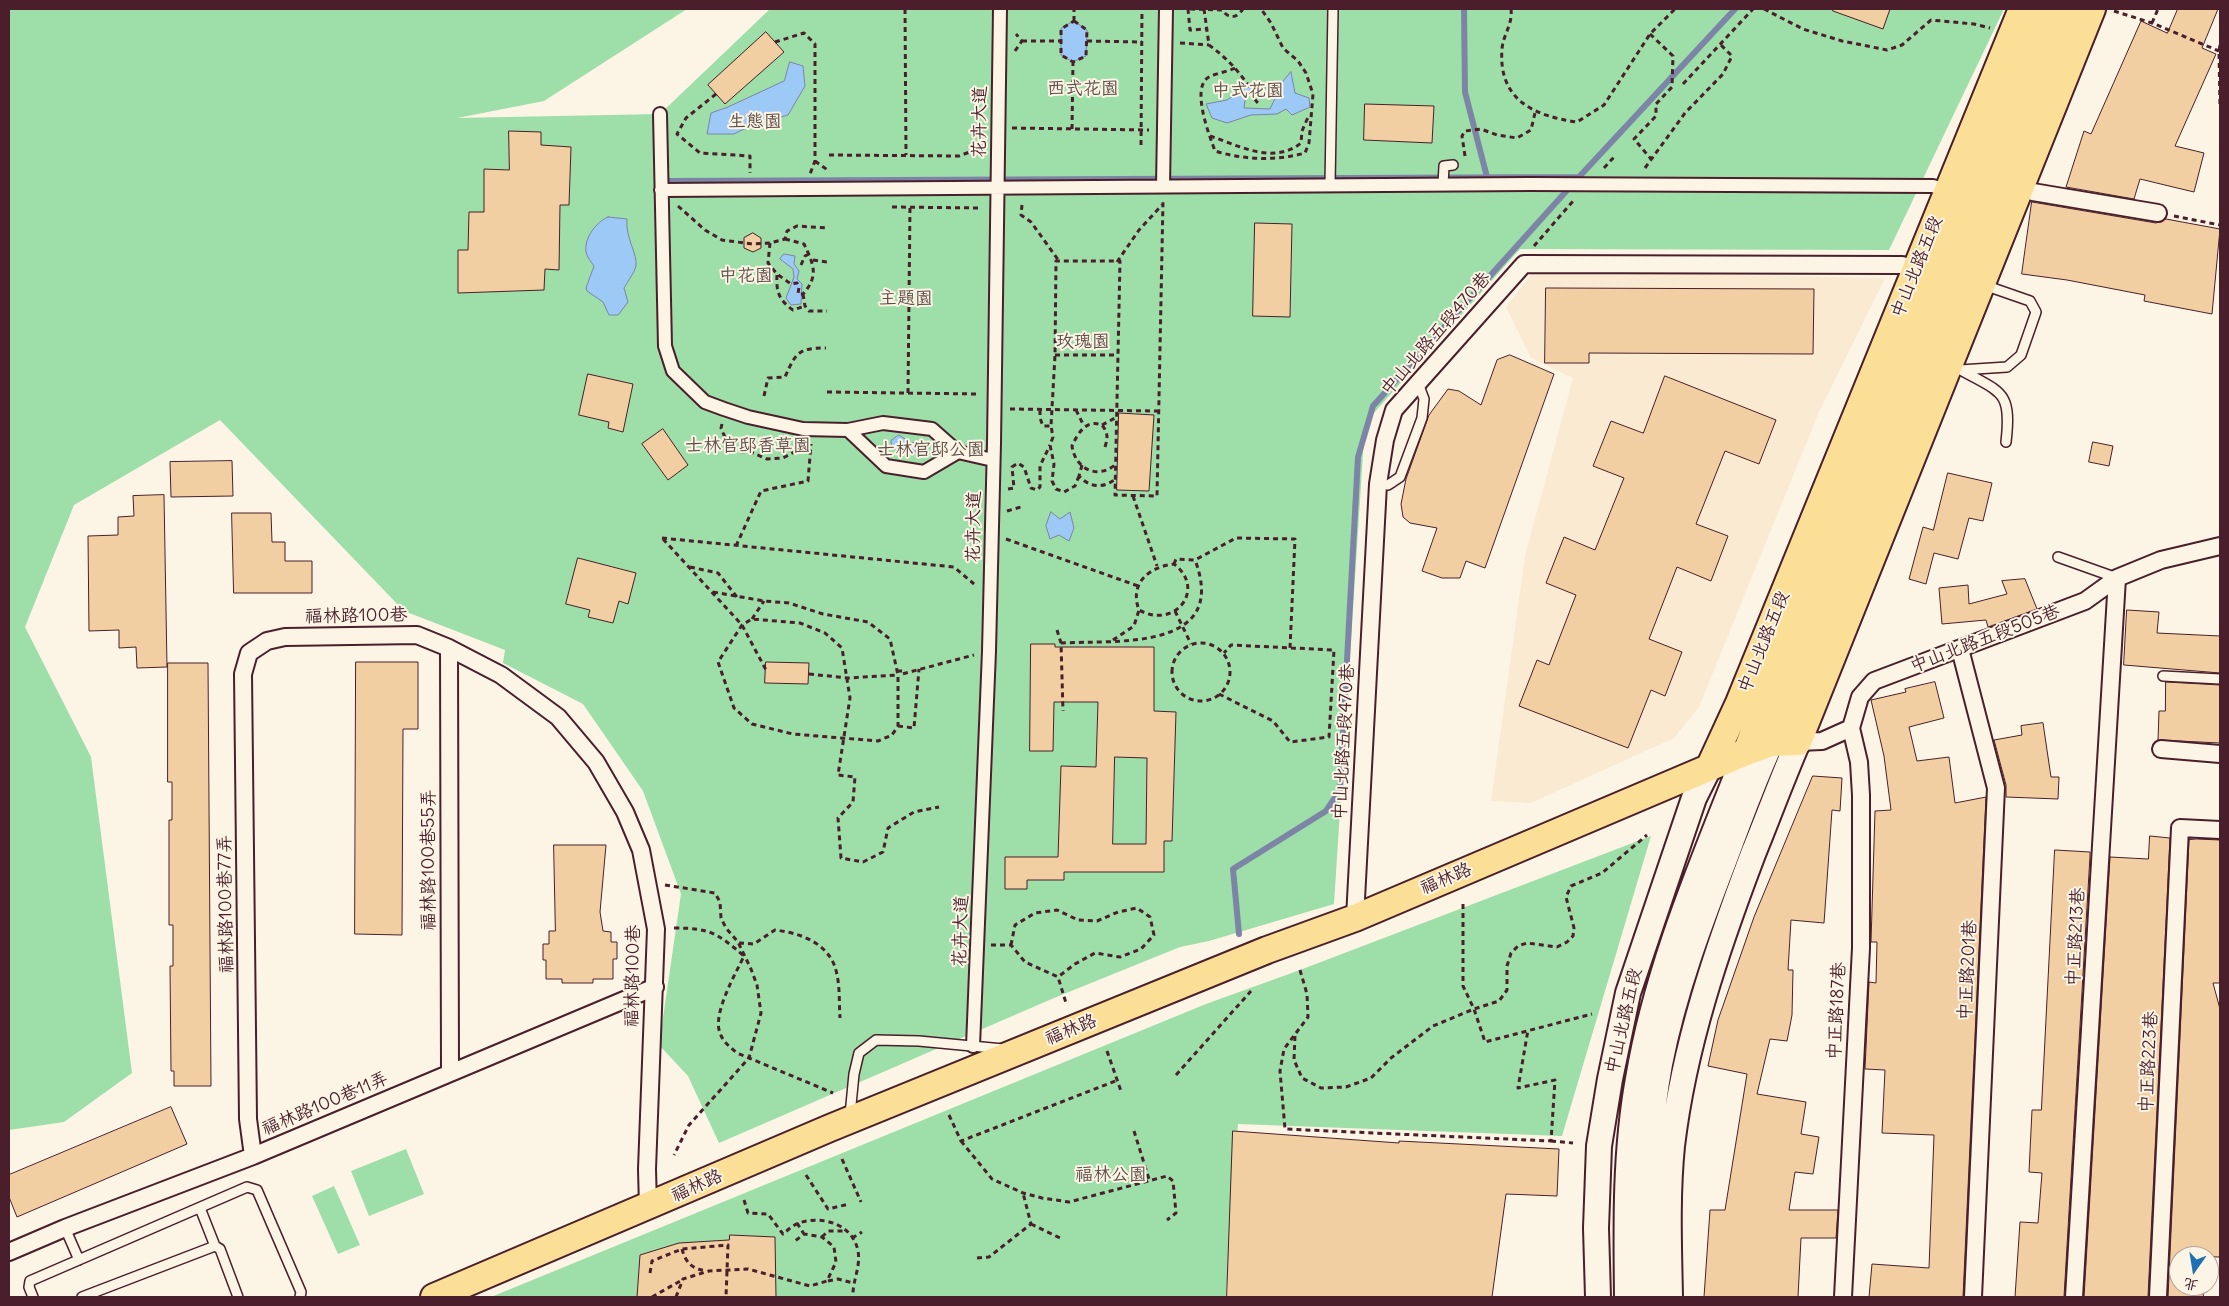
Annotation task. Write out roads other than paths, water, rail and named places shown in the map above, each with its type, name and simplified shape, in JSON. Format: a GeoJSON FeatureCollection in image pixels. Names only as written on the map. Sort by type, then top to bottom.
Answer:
{"type":"FeatureCollection","features":[{"type":"Feature","properties":{"kind":"main road","name":"中山北路五段"},"geometry":{"type":"LineString","coordinates":[[1670,1297],[1668,1227],[1672,1146],[1702,996],[1726,925],[1798,742],[1838,551],[1917,269],[2022,9]]}},
{"type":"Feature","properties":{"kind":"main road","name":"中山北路五段"},"geometry":{"type":"LineString","coordinates":[[1646,1297],[1644,1224],[1650,1139],[1660,1065],[1678,988],[1702,917],[1771,744],[1838,551],[2046,9]]}},
{"type":"Feature","properties":{"kind":"main road","name":"中山北路五段"},"geometry":{"type":"LineString","coordinates":[[1627,1297],[1626,1226],[1628,1166],[1638,1078],[1657,993],[1681,919],[1746,752],[1838,551],[1951,353],[2068,9]]}},
{"type":"Feature","properties":{"kind":"main road","name":"中山北路五段"},"geometry":{"type":"LineString","coordinates":[[1598,1297],[1596,1228],[1599,1146],[1628,993],[1694,798],[1951,353],[1982,285],[2092,9]]}},
{"type":"Feature","properties":{"kind":"main road"},"geometry":{"type":"LineString","coordinates":[[1771,744],[1798,742]]}},
{"type":"Feature","properties":{"kind":"main road","name":"福林路"},"geometry":{"type":"LineString","coordinates":[[434,1297],[1021,1050],[1266,950],[1355,918],[1746,752],[1771,744]]}},
{"type":"Feature","properties":{"kind":"street","name":"花卉大道"},"geometry":{"type":"LineString","coordinates":[[972,1046],[978,945],[981,819],[989,651],[995,409],[996,208],[1000,9]]}},
{"type":"Feature","properties":{"kind":"street"},"geometry":{"type":"LineString","coordinates":[[1163,186],[1166,9]]}},
{"type":"Feature","properties":{"kind":"street"},"geometry":{"type":"LineString","coordinates":[[660,114],[665,346],[673,371],[706,402],[748,417],[808,429],[848,430],[883,422],[932,429],[958,452],[993,460]]}},
{"type":"Feature","properties":{"kind":"street"},"geometry":{"type":"LineString","coordinates":[[661,190],[1587,184],[1933,186],[1948,190]]}},
{"type":"Feature","properties":{"kind":"street"},"geometry":{"type":"LineString","coordinates":[[2020,187],[2033,192],[2158,213]]}},
{"type":"Feature","properties":{"kind":"street","name":"中山北路五段470巷"},"geometry":{"type":"LineString","coordinates":[[1355,918],[1378,484],[1385,440],[1394,410],[1524,264],[1902,265],[1917,269]]}},
{"type":"Feature","properties":{"kind":"street"},"geometry":{"type":"LineString","coordinates":[[848,430],[886,466],[924,472],[958,452]]}},
{"type":"Feature","properties":{"kind":"street","name":"中山北路五段505巷"},"geometry":{"type":"LineString","coordinates":[[1851,728],[1860,696],[1874,681],[2084,601],[2117,578],[2161,560],[2220,546]]}},
{"type":"Feature","properties":{"kind":"street","name":"中正路213巷"},"geometry":{"type":"LineString","coordinates":[[2074,1297],[2117,578]]}},
{"type":"Feature","properties":{"kind":"street","name":"福林路100巷"},"geometry":{"type":"LineString","coordinates":[[249,653],[267,641],[285,637],[417,635],[449,648],[502,675],[558,717],[596,762],[625,812],[641,850],[656,929],[647,1169],[648,1207]]}},
{"type":"Feature","properties":{"kind":"street","name":"福林路100巷55弄"},"geometry":{"type":"LineString","coordinates":[[449,648],[450,1073]]}},
{"type":"Feature","properties":{"kind":"street","name":"中正路201巷"},"geometry":{"type":"LineString","coordinates":[[1960,649],[1996,788],[1973,1297]]}},
{"type":"Feature","properties":{"kind":"street","name":"福林路100巷77弄"},"geometry":{"type":"LineString","coordinates":[[249,653],[243,674],[243,694],[248,1119],[253,1156]]}},
{"type":"Feature","properties":{"kind":"street"},"geometry":{"type":"LineString","coordinates":[[1798,742],[1822,741],[1851,728]]}},
{"type":"Feature","properties":{"kind":"street","name":"中正路187巷"},"geometry":{"type":"LineString","coordinates":[[1843,1297],[1861,948],[1861,795],[1859,762],[1851,728]]}},
{"type":"Feature","properties":{"kind":"street"},"geometry":{"type":"LineString","coordinates":[[2161,749],[2220,754]]}},
{"type":"Feature","properties":{"kind":"street","name":"中正路223巷"},"geometry":{"type":"LineString","coordinates":[[2158,1297],[2180,828],[2220,830]]}},
{"type":"Feature","properties":{"kind":"street","name":"福林路100巷11弄"},"geometry":{"type":"LineString","coordinates":[[9,1252],[65,1228],[253,1156],[654,987]]}},
{"type":"Feature","properties":{"kind":"lane"},"geometry":{"type":"LineString","coordinates":[[1330,185],[1333,9]]}},
{"type":"Feature","properties":{"kind":"lane"},"geometry":{"type":"LineString","coordinates":[[1443,185],[1444,166],[1453,165]]}},
{"type":"Feature","properties":{"kind":"lane"},"geometry":{"type":"LineString","coordinates":[[1951,353],[2007,367],[2021,355],[2036,312],[2030,301],[1982,285]]}},
{"type":"Feature","properties":{"kind":"lane"},"geometry":{"type":"LineString","coordinates":[[1951,353],[2000,392],[2009,418],[2006,442]]}},
{"type":"Feature","properties":{"kind":"lane"},"geometry":{"type":"LineString","coordinates":[[1378,484],[1388,485],[1400,478],[1422,418],[1424,399],[1418,383]]}},
{"type":"Feature","properties":{"kind":"lane"},"geometry":{"type":"LineString","coordinates":[[2058,557],[2117,578]]}},
{"type":"Feature","properties":{"kind":"lane"},"geometry":{"type":"LineString","coordinates":[[2163,676],[2220,679]]}},
{"type":"Feature","properties":{"kind":"lane"},"geometry":{"type":"LineString","coordinates":[[850,1121],[854,1074],[859,1053],[876,1040],[919,1041],[1021,1050]]}},
{"type":"Feature","properties":{"kind":"lane"},"geometry":{"type":"LineString","coordinates":[[33,1297],[28,1287],[30,1280],[247,1187],[257,1190],[300,1292],[300,1297]]}},
{"type":"Feature","properties":{"kind":"lane"},"geometry":{"type":"LineString","coordinates":[[200,1208],[215,1246],[220,1249],[238,1297]]}},
{"type":"Feature","properties":{"kind":"lane"},"geometry":{"type":"LineString","coordinates":[[65,1228],[79,1260]]}},
{"type":"Feature","properties":{"kind":"lane"},"geometry":{"type":"LineString","coordinates":[[82,1297],[215,1246]]}},
{"type":"Feature","properties":{"kind":"water"},"geometry":{"type":"Polygon","coordinates":[[[1074,21],[1087,30],[1086,56],[1073,62],[1061,55],[1061,29],[1074,21]]]}},
{"type":"Feature","properties":{"kind":"water"},"geometry":{"type":"Polygon","coordinates":[[[790,62],[803,66],[805,86],[788,115],[750,126],[734,134],[707,134],[711,113],[784,81],[790,62]]]}},
{"type":"Feature","properties":{"kind":"water"},"geometry":{"type":"Polygon","coordinates":[[[1291,72],[1295,93],[1309,98],[1310,107],[1292,115],[1286,109],[1277,114],[1251,115],[1227,123],[1212,118],[1206,104],[1227,100],[1249,85],[1282,82],[1291,72]],[[1276,86],[1250,92],[1245,101],[1244,108],[1270,109],[1280,88],[1276,86]]]}},
{"type":"Feature","properties":{"kind":"water"},"geometry":{"type":"Polygon","coordinates":[[[608,217],[627,219],[628,232],[636,262],[634,271],[624,288],[628,302],[618,315],[609,315],[603,302],[587,291],[586,288],[594,266],[587,254],[587,241],[595,227],[608,217]]]}},
{"type":"Feature","properties":{"kind":"water"},"geometry":{"type":"Polygon","coordinates":[[[784,254],[795,256],[794,264],[799,271],[797,279],[802,284],[801,304],[791,305],[786,298],[794,277],[793,269],[780,259],[784,254]]]}},
{"type":"Feature","properties":{"kind":"water"},"geometry":{"type":"Polygon","coordinates":[[[899,435],[911,443],[921,441],[922,448],[913,453],[906,450],[892,449],[891,441],[899,435]]]}},
{"type":"Feature","properties":{"kind":"water"},"geometry":{"type":"Polygon","coordinates":[[[1051,512],[1060,519],[1070,512],[1074,528],[1069,541],[1059,535],[1050,539],[1046,526],[1051,512]]]}},
{"type":"Feature","properties":{"kind":"waterway"},"geometry":{"type":"LineString","coordinates":[[1464,9],[1465,92],[1487,177]]}},
{"type":"Feature","properties":{"kind":"waterway"},"geometry":{"type":"LineString","coordinates":[[1239,934],[1233,869],[1326,811],[1340,790],[1358,457],[1373,406],[1579,177],[1735,9]]}},
{"type":"Feature","properties":{"kind":"waterway"},"geometry":{"type":"LineString","coordinates":[[669,181],[1579,177]]}},
{"type":"Feature","properties":{"kind":"park label","name":"西式花園"},"geometry":{"type":"Point","coordinates":[1083,89]}},
{"type":"Feature","properties":{"kind":"park label","name":"中式花園"},"geometry":{"type":"Point","coordinates":[1248,91]}},
{"type":"Feature","properties":{"kind":"park label","name":"生態園"},"geometry":{"type":"Point","coordinates":[755,122]}},
{"type":"Feature","properties":{"kind":"park label","name":"中花園"},"geometry":{"type":"Point","coordinates":[746,276]}},
{"type":"Feature","properties":{"kind":"park label","name":"主題園"},"geometry":{"type":"Point","coordinates":[906,299]}},
{"type":"Feature","properties":{"kind":"park label","name":"玫瑰園"},"geometry":{"type":"Point","coordinates":[1083,342]}},
{"type":"Feature","properties":{"kind":"park label","name":"士林官邸香草園"},"geometry":{"type":"Point","coordinates":[748,446]}},
{"type":"Feature","properties":{"kind":"park label","name":"士林官邸公園"},"geometry":{"type":"Point","coordinates":[931,450]}},
{"type":"Feature","properties":{"kind":"park label","name":"福林公園"},"geometry":{"type":"Point","coordinates":[1111,1175]}}]}
